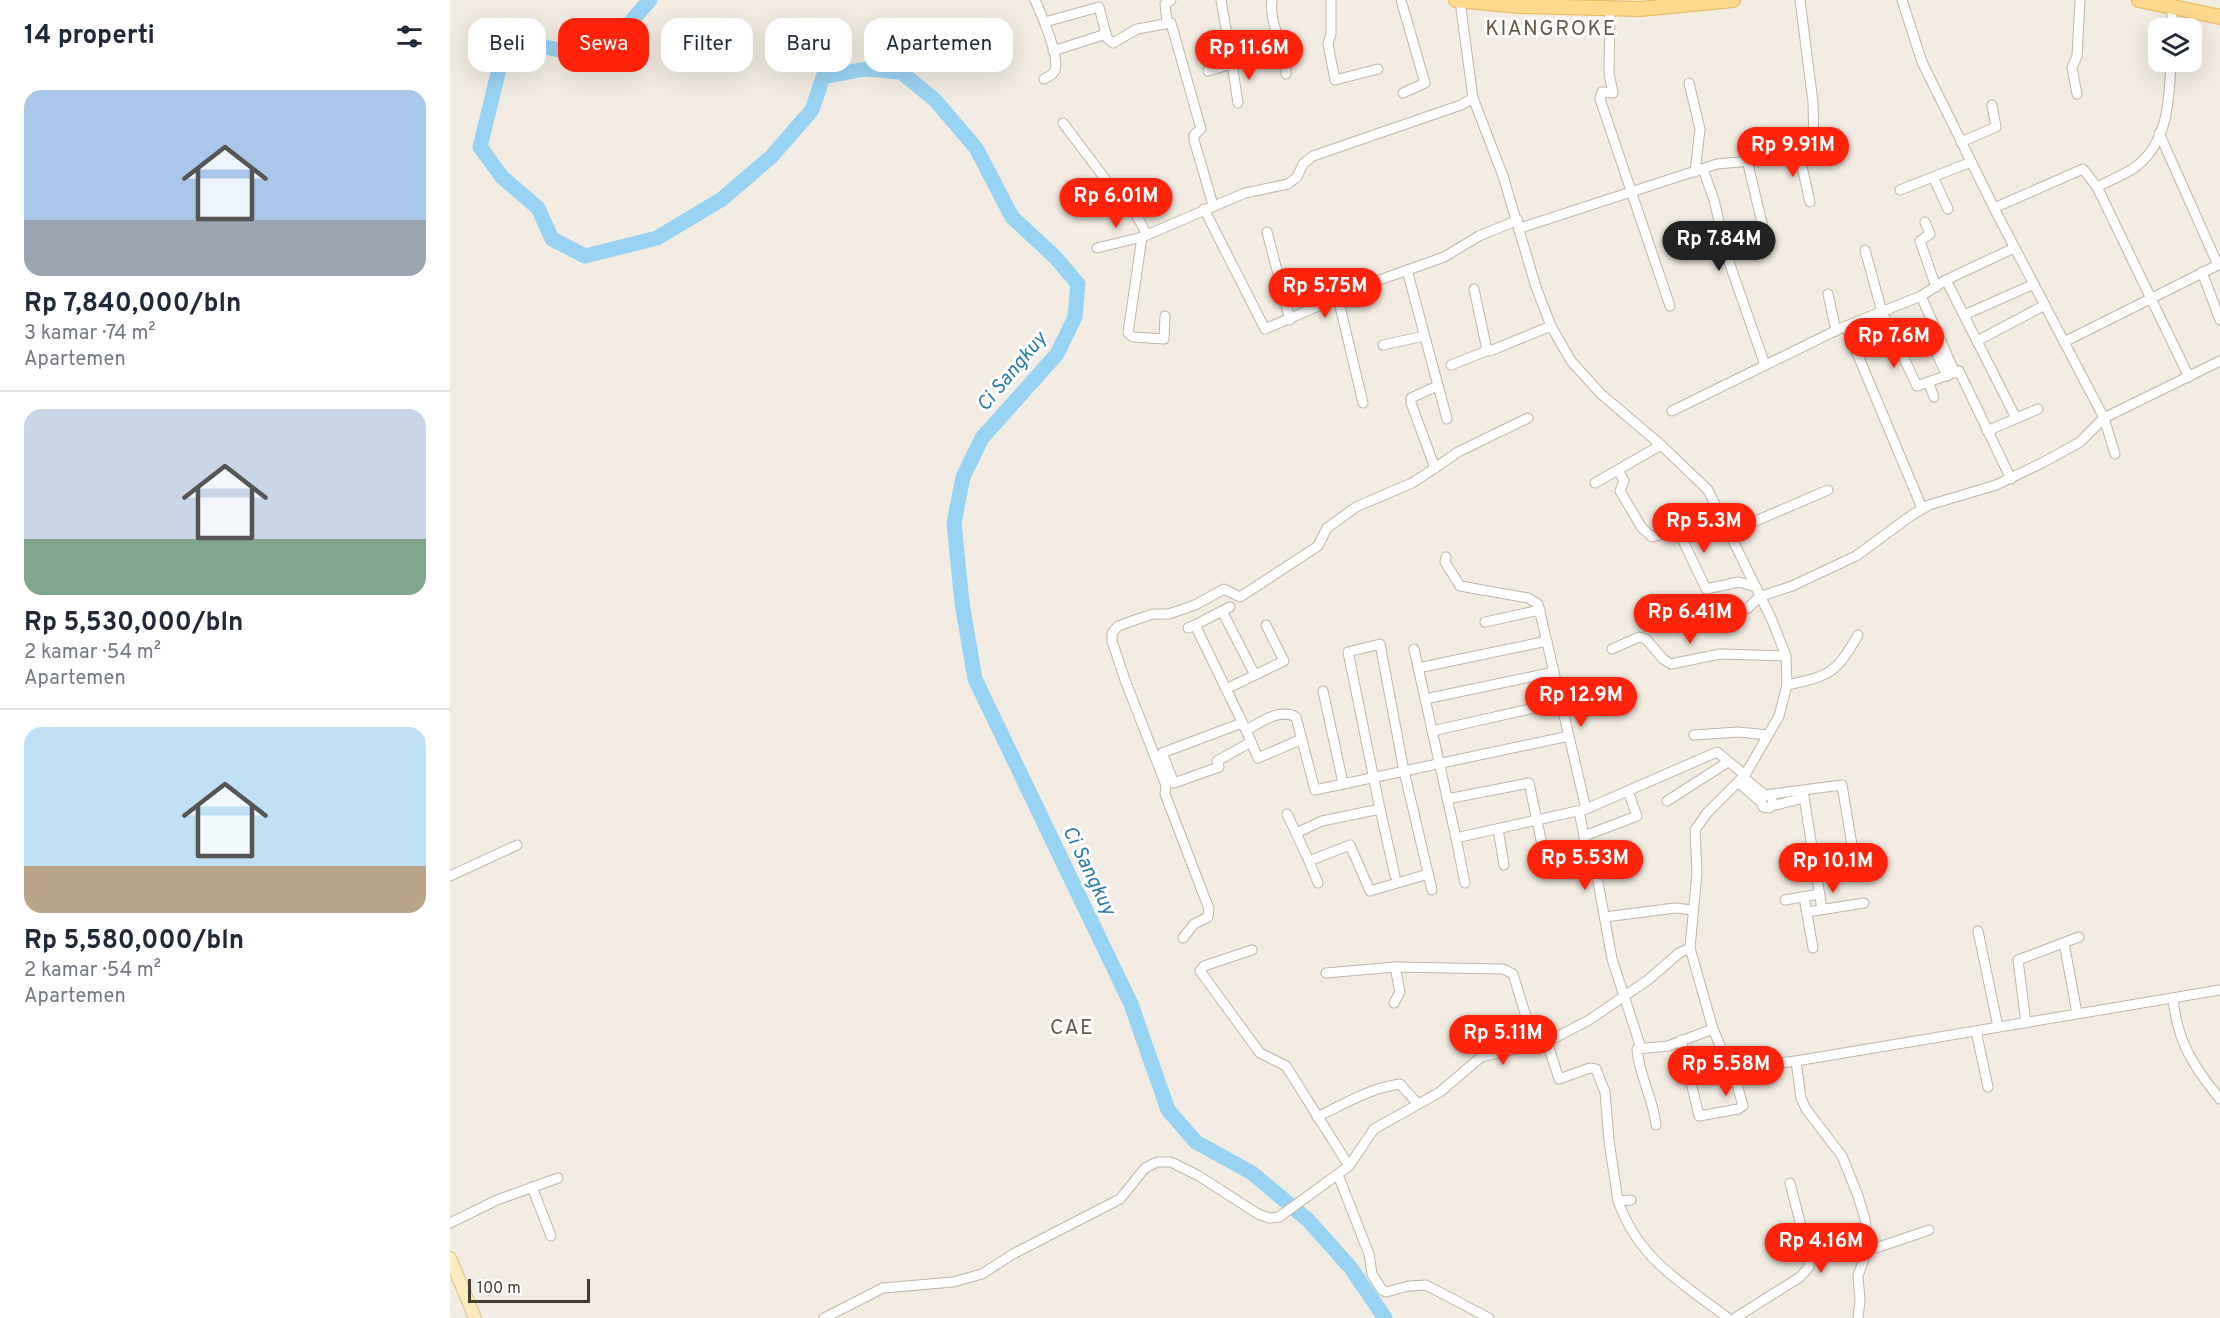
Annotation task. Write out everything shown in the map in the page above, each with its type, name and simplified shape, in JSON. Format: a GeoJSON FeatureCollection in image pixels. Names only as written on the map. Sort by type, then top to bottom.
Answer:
{"type":"FeatureCollection","features":[{"type":"Feature","properties":{"kind":"main road"},"geometry":{"type":"LineString","coordinates":[[1458,1],[1567,4],[1610,8],[1733,0]]}},
{"type":"Feature","properties":{"kind":"main road"},"geometry":{"type":"LineString","coordinates":[[2139,0],[2181,6],[2220,17]]}},
{"type":"Feature","properties":{"kind":"main road"},"geometry":{"type":"LineString","coordinates":[[450,1258],[475,1318]]}},
{"type":"Feature","properties":{"kind":"street"},"geometry":{"type":"LineString","coordinates":[[1035,0],[1045,22],[1053,51],[1055,71],[1044,79]]}},
{"type":"Feature","properties":{"kind":"street"},"geometry":{"type":"LineString","coordinates":[[1167,22],[1165,4],[1171,0]]}},
{"type":"Feature","properties":{"kind":"street"},"geometry":{"type":"LineString","coordinates":[[1221,0],[1238,103]]}},
{"type":"Feature","properties":{"kind":"street"},"geometry":{"type":"LineString","coordinates":[[1272,0],[1272,11],[1286,59],[1286,74]]}},
{"type":"Feature","properties":{"kind":"street"},"geometry":{"type":"LineString","coordinates":[[1331,0],[1331,34],[1328,44],[1335,80],[1378,69]]}},
{"type":"Feature","properties":{"kind":"street"},"geometry":{"type":"LineString","coordinates":[[1401,0],[1425,83],[1403,93]]}},
{"type":"Feature","properties":{"kind":"street"},"geometry":{"type":"LineString","coordinates":[[1800,0],[1813,102],[1814,144]]}},
{"type":"Feature","properties":{"kind":"street"},"geometry":{"type":"LineString","coordinates":[[1902,0],[1922,62],[2014,248],[2104,418],[2115,454]]}},
{"type":"Feature","properties":{"kind":"street"},"geometry":{"type":"LineString","coordinates":[[2077,94],[2072,68],[2077,56],[2080,0]]}},
{"type":"Feature","properties":{"kind":"street"},"geometry":{"type":"LineString","coordinates":[[1458,1],[1473,98],[1519,224],[1536,287],[1551,326],[1571,361],[1601,394],[1698,478],[1720,511],[1771,618],[1786,656],[1787,686],[1784,704],[1768,735],[1742,778],[1707,813],[1695,830],[1696,873],[1690,948],[1713,1029],[1723,1057],[1732,1066],[1743,1106],[1700,1116],[1681,1040]]}},
{"type":"Feature","properties":{"kind":"street"},"geometry":{"type":"LineString","coordinates":[[1045,22],[1099,7],[1106,34],[1113,43],[1137,29],[1167,22],[1172,25],[1200,121],[1201,130],[1194,135],[1194,140],[1208,207],[1262,327],[1269,328],[1290,320],[1338,298],[1458,250],[1479,236],[1632,194],[1699,170],[1814,144],[1837,141],[1842,147]]}},
{"type":"Feature","properties":{"kind":"street"},"geometry":{"type":"LineString","coordinates":[[1610,8],[1609,73],[1613,93],[1602,92],[1600,99],[1670,306]]}},
{"type":"Feature","properties":{"kind":"street"},"geometry":{"type":"LineString","coordinates":[[1053,51],[1106,34]]}},
{"type":"Feature","properties":{"kind":"street"},"geometry":{"type":"LineString","coordinates":[[1208,71],[1232,64]]}},
{"type":"Feature","properties":{"kind":"street"},"geometry":{"type":"LineString","coordinates":[[2097,187],[2137,165],[2151,150],[2168,116],[2170,72]]}},
{"type":"Feature","properties":{"kind":"street"},"geometry":{"type":"LineString","coordinates":[[1689,83],[1700,129],[1699,170],[1714,200],[1728,259],[1765,365]]}},
{"type":"Feature","properties":{"kind":"street"},"geometry":{"type":"LineString","coordinates":[[1097,248],[1144,236],[1245,193],[1288,184],[1297,177],[1303,164],[1313,156],[1461,105],[1473,98]]}},
{"type":"Feature","properties":{"kind":"street"},"geometry":{"type":"LineString","coordinates":[[1961,142],[1996,127],[1992,105]]}},
{"type":"Feature","properties":{"kind":"street"},"geometry":{"type":"LineString","coordinates":[[1063,123],[1109,184],[1123,189],[1144,236],[1128,333],[1133,337],[1164,339],[1165,316]]}},
{"type":"Feature","properties":{"kind":"street"},"geometry":{"type":"LineString","coordinates":[[2064,342],[2152,296],[2219,265],[2159,133]]}},
{"type":"Feature","properties":{"kind":"street"},"geometry":{"type":"LineString","coordinates":[[1798,149],[1810,202]]}},
{"type":"Feature","properties":{"kind":"street"},"geometry":{"type":"LineString","coordinates":[[1747,160],[1766,240]]}},
{"type":"Feature","properties":{"kind":"street"},"geometry":{"type":"LineString","coordinates":[[1900,190],[1971,162]]}},
{"type":"Feature","properties":{"kind":"street"},"geometry":{"type":"LineString","coordinates":[[1994,208],[2083,169],[2097,187],[2189,376]]}},
{"type":"Feature","properties":{"kind":"street"},"geometry":{"type":"LineString","coordinates":[[1934,178],[1948,209]]}},
{"type":"Feature","properties":{"kind":"street"},"geometry":{"type":"LineString","coordinates":[[1926,222],[1930,234],[1920,241],[1936,286]]}},
{"type":"Feature","properties":{"kind":"street"},"geometry":{"type":"LineString","coordinates":[[1267,232],[1290,320]]}},
{"type":"Feature","properties":{"kind":"street"},"geometry":{"type":"LineString","coordinates":[[1672,411],[1836,331],[1921,296],[1946,280],[2014,248]]}},
{"type":"Feature","properties":{"kind":"street"},"geometry":{"type":"LineString","coordinates":[[1865,250],[1882,312],[1917,386],[1929,384],[1959,371],[2011,478]]}},
{"type":"Feature","properties":{"kind":"street"},"geometry":{"type":"LineString","coordinates":[[1407,270],[1447,419]]}},
{"type":"Feature","properties":{"kind":"street"},"geometry":{"type":"LineString","coordinates":[[2202,272],[2220,320]]}},
{"type":"Feature","properties":{"kind":"street"},"geometry":{"type":"LineString","coordinates":[[1946,280],[2016,418]]}},
{"type":"Feature","properties":{"kind":"street"},"geometry":{"type":"LineString","coordinates":[[1964,315],[2034,284]]}},
{"type":"Feature","properties":{"kind":"street"},"geometry":{"type":"LineString","coordinates":[[1474,289],[1485,347],[1489,350]]}},
{"type":"Feature","properties":{"kind":"street"},"geometry":{"type":"LineString","coordinates":[[1828,294],[1836,331]]}},
{"type":"Feature","properties":{"kind":"street"},"geometry":{"type":"LineString","coordinates":[[1921,296],[1951,375]]}},
{"type":"Feature","properties":{"kind":"street"},"geometry":{"type":"LineString","coordinates":[[1338,298],[1363,403]]}},
{"type":"Feature","properties":{"kind":"street"},"geometry":{"type":"LineString","coordinates":[[1977,341],[2045,305]]}},
{"type":"Feature","properties":{"kind":"street"},"geometry":{"type":"LineString","coordinates":[[1451,365],[1551,326]]}},
{"type":"Feature","properties":{"kind":"street"},"geometry":{"type":"LineString","coordinates":[[1846,327],[1922,508]]}},
{"type":"Feature","properties":{"kind":"street"},"geometry":{"type":"LineString","coordinates":[[1383,345],[1424,336]]}},
{"type":"Feature","properties":{"kind":"street"},"geometry":{"type":"LineString","coordinates":[[1930,339],[1951,375]]}},
{"type":"Feature","properties":{"kind":"street"},"geometry":{"type":"LineString","coordinates":[[1707,619],[1748,608],[1759,597],[1792,586],[1856,556],[1922,508],[2011,478],[2072,447],[2095,430],[2104,418],[2220,361]]}},
{"type":"Feature","properties":{"kind":"street"},"geometry":{"type":"LineString","coordinates":[[1929,384],[1934,398]]}},
{"type":"Feature","properties":{"kind":"street"},"geometry":{"type":"LineString","coordinates":[[1435,468],[1411,404],[1416,394],[1437,386]]}},
{"type":"Feature","properties":{"kind":"street"},"geometry":{"type":"LineString","coordinates":[[1987,431],[2038,409]]}},
{"type":"Feature","properties":{"kind":"street"},"geometry":{"type":"LineString","coordinates":[[1183,938],[1194,924],[1208,917],[1209,909],[1166,798],[1166,785],[1125,680],[1112,641],[1112,633],[1118,626],[1153,614],[1169,614],[1196,605],[1224,589],[1240,597],[1318,546],[1327,528],[1370,499],[1391,491],[1435,468],[1458,452],[1528,418]]}},
{"type":"Feature","properties":{"kind":"street"},"geometry":{"type":"LineString","coordinates":[[1595,483],[1661,445]]}},
{"type":"Feature","properties":{"kind":"street"},"geometry":{"type":"LineString","coordinates":[[1618,470],[1624,481],[1620,491],[1645,532],[1652,537],[1678,530],[1720,511]]}},
{"type":"Feature","properties":{"kind":"street"},"geometry":{"type":"LineString","coordinates":[[1730,532],[1828,490]]}},
{"type":"Feature","properties":{"kind":"street"},"geometry":{"type":"LineString","coordinates":[[1678,530],[1706,589],[1739,582],[1756,587]]}},
{"type":"Feature","properties":{"kind":"street"},"geometry":{"type":"LineString","coordinates":[[1446,557],[1445,562],[1460,586],[1528,598],[1538,604],[1569,736],[1583,810],[1585,852]]}},
{"type":"Feature","properties":{"kind":"street"},"geometry":{"type":"LineString","coordinates":[[1255,675],[1226,609],[1191,627],[1226,689],[1258,758],[1302,739]]}},
{"type":"Feature","properties":{"kind":"street"},"geometry":{"type":"LineString","coordinates":[[1485,622],[1540,610]]}},
{"type":"Feature","properties":{"kind":"street"},"geometry":{"type":"LineString","coordinates":[[1226,689],[1284,661],[1266,625]]}},
{"type":"Feature","properties":{"kind":"street"},"geometry":{"type":"LineString","coordinates":[[1787,686],[1826,675],[1846,656],[1858,635]]}},
{"type":"Feature","properties":{"kind":"street"},"geometry":{"type":"LineString","coordinates":[[1612,649],[1639,637],[1646,639],[1671,664],[1720,654],[1786,656]]}},
{"type":"Feature","properties":{"kind":"street"},"geometry":{"type":"LineString","coordinates":[[1418,668],[1547,641]]}},
{"type":"Feature","properties":{"kind":"street"},"geometry":{"type":"LineString","coordinates":[[1395,876],[1348,652],[1380,644],[1404,771],[1432,890]]}},
{"type":"Feature","properties":{"kind":"street"},"geometry":{"type":"LineString","coordinates":[[1414,649],[1465,883]]}},
{"type":"Feature","properties":{"kind":"street"},"geometry":{"type":"LineString","coordinates":[[1425,699],[1554,672]]}},
{"type":"Feature","properties":{"kind":"street"},"geometry":{"type":"LineString","coordinates":[[1323,691],[1343,783]]}},
{"type":"Feature","properties":{"kind":"street"},"geometry":{"type":"LineString","coordinates":[[1432,731],[1561,702]]}},
{"type":"Feature","properties":{"kind":"street"},"geometry":{"type":"LineString","coordinates":[[1251,742],[1223,756],[1217,761],[1219,767],[1174,783],[1162,753],[1280,713],[1288,713],[1296,717],[1315,790],[1569,736]]}},
{"type":"Feature","properties":{"kind":"street"},"geometry":{"type":"LineString","coordinates":[[1694,735],[1738,732],[1768,735]]}},
{"type":"Feature","properties":{"kind":"street"},"geometry":{"type":"LineString","coordinates":[[1456,838],[1583,810],[1717,752],[1767,800],[1842,785],[1855,863],[1816,870]]}},
{"type":"Feature","properties":{"kind":"street"},"geometry":{"type":"LineString","coordinates":[[1667,801],[1728,762]]}},
{"type":"Feature","properties":{"kind":"street"},"geometry":{"type":"LineString","coordinates":[[1447,799],[1529,783],[1547,868]]}},
{"type":"Feature","properties":{"kind":"street"},"geometry":{"type":"LineString","coordinates":[[1584,836],[1638,816],[1628,791]]}},
{"type":"Feature","properties":{"kind":"street"},"geometry":{"type":"LineString","coordinates":[[1803,794],[1822,909]]}},
{"type":"Feature","properties":{"kind":"street"},"geometry":{"type":"LineString","coordinates":[[1296,833],[1322,821],[1380,810]]}},
{"type":"Feature","properties":{"kind":"street"},"geometry":{"type":"LineString","coordinates":[[1287,814],[1318,883]]}},
{"type":"Feature","properties":{"kind":"street"},"geometry":{"type":"LineString","coordinates":[[1498,829],[1504,865]]}},
{"type":"Feature","properties":{"kind":"street"},"geometry":{"type":"LineString","coordinates":[[450,876],[517,845]]}},
{"type":"Feature","properties":{"kind":"street"},"geometry":{"type":"LineString","coordinates":[[1309,861],[1350,845],[1370,891],[1428,874]]}},
{"type":"Feature","properties":{"kind":"street"},"geometry":{"type":"LineString","coordinates":[[1594,860],[1612,959],[1641,1048]]}},
{"type":"Feature","properties":{"kind":"street"},"geometry":{"type":"LineString","coordinates":[[1785,900],[1820,894]]}},
{"type":"Feature","properties":{"kind":"street"},"geometry":{"type":"LineString","coordinates":[[1804,897],[1813,948]]}},
{"type":"Feature","properties":{"kind":"street"},"geometry":{"type":"LineString","coordinates":[[1807,912],[1864,903]]}},
{"type":"Feature","properties":{"kind":"street"},"geometry":{"type":"LineString","coordinates":[[1605,917],[1675,908],[1693,910]]}},
{"type":"Feature","properties":{"kind":"street"},"geometry":{"type":"LineString","coordinates":[[1978,931],[1998,1027]]}},
{"type":"Feature","properties":{"kind":"street"},"geometry":{"type":"LineString","coordinates":[[2026,1023],[2018,960],[2079,937]]}},
{"type":"Feature","properties":{"kind":"street"},"geometry":{"type":"LineString","coordinates":[[2064,943],[2077,1013]]}},
{"type":"Feature","properties":{"kind":"street"},"geometry":{"type":"LineString","coordinates":[[824,1318],[883,1288],[953,1282],[982,1274],[1012,1254],[1120,1199],[1145,1168],[1157,1162],[1171,1162],[1199,1176],[1258,1214],[1269,1218],[1279,1217],[1349,1166],[1374,1129],[1446,1088],[1481,1057],[1547,1042],[1589,1020],[1690,948]]}},
{"type":"Feature","properties":{"kind":"street"},"geometry":{"type":"LineString","coordinates":[[1252,950],[1204,966],[1200,971],[1260,1053],[1286,1066],[1349,1166]]}},
{"type":"Feature","properties":{"kind":"street"},"geometry":{"type":"LineString","coordinates":[[1394,1003],[1400,992],[1395,967]]}},
{"type":"Feature","properties":{"kind":"street"},"geometry":{"type":"LineString","coordinates":[[1326,973],[1395,967],[1483,967],[1508,971],[1513,974],[1535,1046]]}},
{"type":"Feature","properties":{"kind":"street"},"geometry":{"type":"LineString","coordinates":[[1732,1066],[1740,1068],[1796,1061],[2220,990]]}},
{"type":"Feature","properties":{"kind":"street"},"geometry":{"type":"LineString","coordinates":[[2173,998],[2176,1025],[2181,1041],[2220,1099]]}},
{"type":"Feature","properties":{"kind":"street"},"geometry":{"type":"LineString","coordinates":[[1656,1125],[1652,1099],[1639,1067],[1637,1050],[1662,1048],[1713,1029]]}},
{"type":"Feature","properties":{"kind":"street"},"geometry":{"type":"LineString","coordinates":[[1977,1031],[1988,1087]]}},
{"type":"Feature","properties":{"kind":"street"},"geometry":{"type":"LineString","coordinates":[[1547,1042],[1559,1079],[1593,1068],[1604,1087],[1618,1201],[1627,1227],[1647,1254],[1728,1318]]}},
{"type":"Feature","properties":{"kind":"street"},"geometry":{"type":"LineString","coordinates":[[1796,1061],[1801,1098],[1806,1109],[1834,1143],[1850,1172],[1865,1219],[1868,1247],[1858,1276],[1860,1300],[1858,1318]]}},
{"type":"Feature","properties":{"kind":"street"},"geometry":{"type":"LineString","coordinates":[[1317,1117],[1372,1090],[1400,1084],[1407,1089],[1418,1104]]}},
{"type":"Feature","properties":{"kind":"street"},"geometry":{"type":"LineString","coordinates":[[1338,1175],[1369,1254],[1372,1274],[1382,1290],[1386,1292],[1408,1286],[1425,1285],[1490,1318]]}},
{"type":"Feature","properties":{"kind":"street"},"geometry":{"type":"LineString","coordinates":[[450,1223],[497,1200],[558,1178]]}},
{"type":"Feature","properties":{"kind":"street"},"geometry":{"type":"LineString","coordinates":[[1735,1318],[1800,1277],[1809,1267],[1809,1257],[1790,1183]]}},
{"type":"Feature","properties":{"kind":"street"},"geometry":{"type":"LineString","coordinates":[[532,1187],[551,1236]]}},
{"type":"Feature","properties":{"kind":"street"},"geometry":{"type":"LineString","coordinates":[[1618,1201],[1631,1200]]}},
{"type":"Feature","properties":{"kind":"street"},"geometry":{"type":"LineString","coordinates":[[1868,1247],[1876,1248],[1929,1230]]}},
{"type":"Feature","properties":{"kind":"waterway","name":"Ci Sangkuy"},"geometry":{"type":"LineString","coordinates":[[650,0],[619,35],[572,53],[541,46],[517,49],[500,65],[480,147],[502,177],[538,208],[552,239],[585,256],[657,238],[722,199],[771,157],[812,110],[823,77],[865,69],[901,72],[935,100],[976,148],[1012,217],[1055,257],[1078,284],[1075,317],[1057,354],[982,438],[963,477],[954,523],[962,603],[975,679],[1131,1004],[1168,1110],[1196,1142],[1252,1173],[1308,1220],[1350,1267],[1385,1318]]}},
{"type":"Feature","properties":{"kind":"district","name":"KIANGROKE"},"geometry":{"type":"Point","coordinates":[1551,28]}},
{"type":"Feature","properties":{"kind":"district","name":"CAE"},"geometry":{"type":"Point","coordinates":[1072,1027]}}]}
